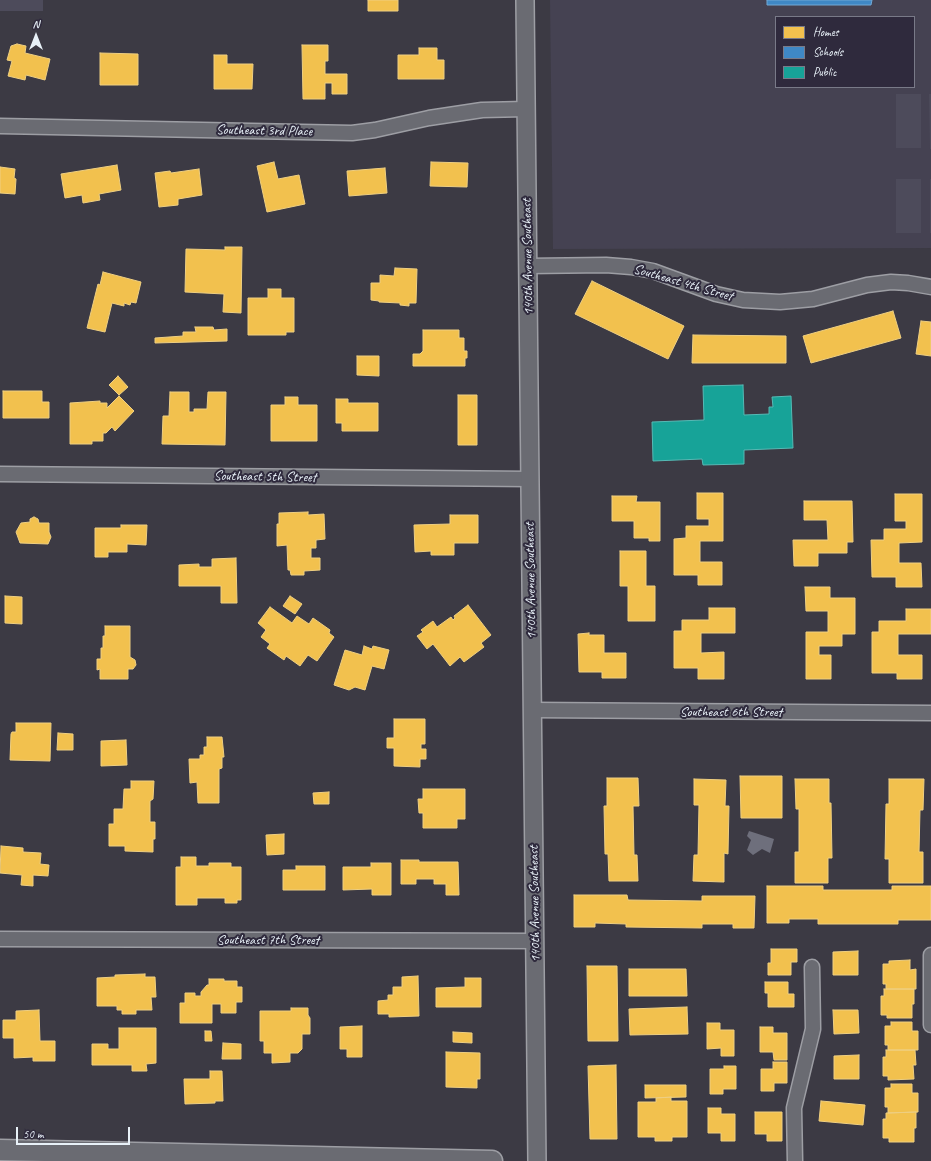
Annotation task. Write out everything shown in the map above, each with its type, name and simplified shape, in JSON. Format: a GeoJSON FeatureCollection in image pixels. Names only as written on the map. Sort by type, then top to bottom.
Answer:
{"type":"FeatureCollection","features":[{"type":"Feature","properties":{"kind":"main road"},"geometry":{"type":"LineString","coordinates":[[0,1150],[492,1161]]}},
{"type":"Feature","properties":{"kind":"street","name":"140th Avenue Southeast"},"geometry":{"type":"LineString","coordinates":[[525,0],[537,1161]]}},
{"type":"Feature","properties":{"kind":"street","name":"Southeast 3rd Place"},"geometry":{"type":"LineString","coordinates":[[0,126],[352,133],[376,130],[429,118],[482,110],[526,109]]}},
{"type":"Feature","properties":{"kind":"street","name":"Southeast 4th Street"},"geometry":{"type":"LineString","coordinates":[[528,266],[606,265],[631,267],[653,271],[716,294],[743,300],[780,302],[813,299],[867,285],[891,282],[931,287]]}},
{"type":"Feature","properties":{"kind":"street","name":"Southeast 5th Street"},"geometry":{"type":"LineString","coordinates":[[0,474],[530,479]]}},
{"type":"Feature","properties":{"kind":"street","name":"Southeast 6th Street"},"geometry":{"type":"LineString","coordinates":[[532,710],[931,713]]}},
{"type":"Feature","properties":{"kind":"street","name":"Southeast 7th Street"},"geometry":{"type":"LineString","coordinates":[[0,938],[535,941]]}},
{"type":"Feature","properties":{"kind":"street"},"geometry":{"type":"LineString","coordinates":[[931,955],[931,1025]]}},
{"type":"Feature","properties":{"kind":"street"},"geometry":{"type":"LineString","coordinates":[[795,1161],[794,1108],[813,1029],[812,967]]}},
{"type":"Feature","properties":{"kind":"shaded area"},"geometry":{"type":"Polygon","coordinates":[[[0,0],[43,0],[43,11],[0,11],[0,0]]]}},
{"type":"Feature","properties":{"kind":"shaded area"},"geometry":{"type":"Polygon","coordinates":[[[550,0],[931,0],[931,248],[553,249],[550,0]]]}},
{"type":"Feature","properties":{"kind":"shaded area"},"geometry":{"type":"Polygon","coordinates":[[[896,94],[921,94],[921,148],[896,148],[896,94]]]}},
{"type":"Feature","properties":{"kind":"shaded area"},"geometry":{"type":"Polygon","coordinates":[[[929,94],[931,94],[931,149],[930,149],[929,94]]]}},
{"type":"Feature","properties":{"kind":"shaded area"},"geometry":{"type":"Polygon","coordinates":[[[896,179],[921,179],[921,233],[896,233],[896,179]]]}},
{"type":"Feature","properties":{"kind":"shaded area"},"geometry":{"type":"Polygon","coordinates":[[[931,179],[931,233],[930,233],[931,179]]]}},
{"type":"Feature","properties":{"kind":"shaded area"},"geometry":{"type":"Polygon","coordinates":[[[749,831],[774,839],[770,853],[762,849],[753,855],[747,850],[751,840],[747,836],[749,831]]]}},
{"type":"Feature","properties":{"kind":"building: Homes"},"geometry":{"type":"Polygon","coordinates":[[[368,0],[398,0],[398,11],[368,11],[368,0]]]}},
{"type":"Feature","properties":{"kind":"building: Homes"},"geometry":{"type":"Polygon","coordinates":[[[17,44],[26,46],[25,53],[50,59],[45,80],[26,75],[25,80],[8,76],[12,61],[7,60],[11,46],[17,44]]]}},
{"type":"Feature","properties":{"kind":"building: Homes"},"geometry":{"type":"Polygon","coordinates":[[[302,45],[328,45],[328,61],[325,61],[325,74],[347,74],[347,94],[332,94],[332,83],[325,83],[325,99],[303,99],[302,45]]]}},
{"type":"Feature","properties":{"kind":"building: Homes"},"geometry":{"type":"Polygon","coordinates":[[[419,48],[437,48],[437,60],[444,60],[444,79],[398,79],[398,55],[419,55],[419,48]]]}},
{"type":"Feature","properties":{"kind":"building: Homes"},"geometry":{"type":"Polygon","coordinates":[[[100,53],[138,54],[138,85],[100,85],[100,53]]]}},
{"type":"Feature","properties":{"kind":"building: Homes"},"geometry":{"type":"Polygon","coordinates":[[[214,55],[227,55],[227,64],[253,64],[252,89],[214,89],[214,55]]]}},
{"type":"Feature","properties":{"kind":"building: Homes"},"geometry":{"type":"Polygon","coordinates":[[[274,162],[278,179],[299,175],[305,204],[267,212],[257,166],[274,162]]]}},
{"type":"Feature","properties":{"kind":"building: Homes"},"geometry":{"type":"Polygon","coordinates":[[[431,162],[468,163],[467,187],[430,186],[431,162]]]}},
{"type":"Feature","properties":{"kind":"building: Homes"},"geometry":{"type":"Polygon","coordinates":[[[117,165],[121,190],[99,194],[100,200],[83,203],[82,195],[65,198],[61,174],[117,165]]]}},
{"type":"Feature","properties":{"kind":"building: Homes"},"geometry":{"type":"Polygon","coordinates":[[[0,167],[15,169],[15,194],[0,193],[0,167]]]}},
{"type":"Feature","properties":{"kind":"building: Homes"},"geometry":{"type":"Polygon","coordinates":[[[385,168],[387,193],[349,196],[347,171],[385,168]]]}},
{"type":"Feature","properties":{"kind":"building: Homes"},"geometry":{"type":"Polygon","coordinates":[[[199,169],[202,195],[178,199],[178,205],[159,207],[155,173],[170,171],[171,173],[199,169]]]}},
{"type":"Feature","properties":{"kind":"building: Homes"},"geometry":{"type":"Polygon","coordinates":[[[225,247],[242,247],[241,313],[223,312],[224,294],[185,292],[186,249],[225,250],[225,247]]]}},
{"type":"Feature","properties":{"kind":"building: Homes"},"geometry":{"type":"Polygon","coordinates":[[[395,268],[417,269],[416,303],[409,303],[409,306],[400,305],[400,303],[371,300],[371,283],[380,283],[380,275],[394,276],[395,268]]]}},
{"type":"Feature","properties":{"kind":"building: Homes"},"geometry":{"type":"Polygon","coordinates":[[[103,272],[141,282],[136,303],[131,302],[130,305],[124,303],[124,306],[112,303],[105,332],[87,328],[98,284],[100,285],[103,272]]]}},
{"type":"Feature","properties":{"kind":"building: Homes"},"geometry":{"type":"Polygon","coordinates":[[[592,281],[684,326],[668,359],[575,314],[592,281]]]}},
{"type":"Feature","properties":{"kind":"building: Homes"},"geometry":{"type":"Polygon","coordinates":[[[268,289],[281,289],[281,298],[294,298],[294,332],[286,332],[286,335],[248,335],[248,298],[268,298],[268,289]]]}},
{"type":"Feature","properties":{"kind":"building: Homes"},"geometry":{"type":"Polygon","coordinates":[[[893,311],[901,338],[811,363],[803,336],[893,311]]]}},
{"type":"Feature","properties":{"kind":"building: Homes"},"geometry":{"type":"Polygon","coordinates":[[[921,321],[931,322],[931,356],[916,354],[921,321]]]}},
{"type":"Feature","properties":{"kind":"building: Homes"},"geometry":{"type":"Polygon","coordinates":[[[195,327],[213,327],[214,330],[227,329],[227,341],[155,343],[155,338],[183,336],[183,332],[196,332],[195,327]]]}},
{"type":"Feature","properties":{"kind":"building: Homes"},"geometry":{"type":"Polygon","coordinates":[[[423,330],[459,330],[459,338],[464,338],[464,351],[467,351],[465,366],[413,366],[413,354],[420,354],[423,351],[423,330]]]}},
{"type":"Feature","properties":{"kind":"building: Homes"},"geometry":{"type":"Polygon","coordinates":[[[693,335],[786,336],[786,363],[692,363],[693,335]]]}},
{"type":"Feature","properties":{"kind":"building: Homes"},"geometry":{"type":"Polygon","coordinates":[[[357,356],[379,356],[379,376],[357,375],[357,356]]]}},
{"type":"Feature","properties":{"kind":"building: Homes"},"geometry":{"type":"Polygon","coordinates":[[[118,376],[128,387],[119,395],[109,385],[118,376]]]}},
{"type":"Feature","properties":{"kind":"building: Homes"},"geometry":{"type":"Polygon","coordinates":[[[3,391],[42,391],[42,402],[49,402],[49,418],[3,418],[3,391]]]}},
{"type":"Feature","properties":{"kind":"building: Homes"},"geometry":{"type":"Polygon","coordinates":[[[170,392],[189,392],[189,412],[194,412],[194,409],[207,409],[208,392],[226,392],[225,445],[162,444],[163,416],[169,416],[170,392]]]}},
{"type":"Feature","properties":{"kind":"building: Homes"},"geometry":{"type":"Polygon","coordinates":[[[458,395],[477,395],[477,445],[458,445],[458,395]]]}},
{"type":"Feature","properties":{"kind":"building: Homes"},"geometry":{"type":"Polygon","coordinates":[[[119,396],[134,411],[115,431],[112,427],[106,433],[103,433],[103,441],[92,441],[92,444],[70,444],[70,403],[100,401],[100,403],[107,403],[107,408],[119,396]]]}},
{"type":"Feature","properties":{"kind":"building: Homes"},"geometry":{"type":"Polygon","coordinates":[[[285,397],[298,397],[298,405],[317,405],[317,441],[271,441],[271,405],[285,405],[285,397]]]}},
{"type":"Feature","properties":{"kind":"building: Homes"},"geometry":{"type":"Polygon","coordinates":[[[336,399],[348,399],[348,403],[378,403],[378,431],[342,431],[342,423],[336,423],[336,399]]]}},
{"type":"Feature","properties":{"kind":"building: Homes"},"geometry":{"type":"Polygon","coordinates":[[[697,493],[723,493],[723,541],[700,541],[700,562],[722,562],[722,585],[698,585],[698,575],[674,575],[674,539],[686,538],[686,526],[709,526],[709,519],[697,519],[697,493]]]}},
{"type":"Feature","properties":{"kind":"building: Homes"},"geometry":{"type":"Polygon","coordinates":[[[895,494],[922,494],[922,542],[899,543],[899,563],[921,563],[922,587],[896,587],[896,577],[872,577],[871,540],[884,540],[884,529],[906,529],[906,521],[895,521],[895,494]]]}},
{"type":"Feature","properties":{"kind":"building: Homes"},"geometry":{"type":"Polygon","coordinates":[[[612,496],[637,496],[636,502],[660,502],[660,541],[649,541],[649,538],[634,538],[634,521],[612,521],[612,496]]]}},
{"type":"Feature","properties":{"kind":"building: Homes"},"geometry":{"type":"Polygon","coordinates":[[[804,501],[852,501],[853,542],[847,542],[847,553],[818,553],[818,566],[794,566],[793,540],[828,540],[827,520],[804,520],[804,501]]]}},
{"type":"Feature","properties":{"kind":"building: Homes"},"geometry":{"type":"Polygon","coordinates":[[[308,512],[308,515],[324,514],[325,539],[316,540],[316,548],[311,548],[311,558],[320,558],[320,570],[304,571],[304,575],[291,575],[290,570],[288,570],[287,545],[277,546],[277,524],[279,524],[279,513],[308,512]]]}},
{"type":"Feature","properties":{"kind":"building: Homes"},"geometry":{"type":"Polygon","coordinates":[[[450,515],[478,515],[478,543],[454,543],[454,555],[431,555],[431,551],[415,552],[414,525],[450,524],[450,515]]]}},
{"type":"Feature","properties":{"kind":"building: Homes"},"geometry":{"type":"Polygon","coordinates":[[[34,517],[38,519],[39,523],[49,523],[49,532],[51,537],[48,544],[20,543],[16,532],[21,523],[30,522],[30,519],[34,517]]]}},
{"type":"Feature","properties":{"kind":"building: Homes"},"geometry":{"type":"Polygon","coordinates":[[[121,525],[147,525],[146,545],[127,544],[127,552],[108,552],[108,557],[95,557],[95,528],[121,528],[121,525]]]}},
{"type":"Feature","properties":{"kind":"building: Homes"},"geometry":{"type":"Polygon","coordinates":[[[620,551],[646,551],[646,586],[655,586],[655,621],[628,621],[628,586],[620,586],[620,551]]]}},
{"type":"Feature","properties":{"kind":"building: Homes"},"geometry":{"type":"Polygon","coordinates":[[[236,558],[237,603],[221,603],[221,586],[179,586],[179,565],[199,564],[199,567],[212,567],[212,559],[236,558]]]}},
{"type":"Feature","properties":{"kind":"building: Homes"},"geometry":{"type":"Polygon","coordinates":[[[805,587],[830,587],[830,598],[855,598],[855,634],[842,634],[842,646],[819,646],[819,655],[831,655],[831,679],[806,679],[806,632],[828,632],[828,611],[806,611],[805,587]]]}},
{"type":"Feature","properties":{"kind":"building: Homes"},"geometry":{"type":"Polygon","coordinates":[[[5,596],[22,597],[22,624],[5,623],[5,596]]]}},
{"type":"Feature","properties":{"kind":"building: Homes"},"geometry":{"type":"Polygon","coordinates":[[[290,596],[302,604],[295,614],[283,606],[290,596]]]}},
{"type":"Feature","properties":{"kind":"building: Homes"},"geometry":{"type":"Polygon","coordinates":[[[468,605],[491,635],[481,643],[484,647],[464,662],[460,657],[450,666],[433,644],[427,649],[417,636],[423,632],[421,630],[433,621],[437,627],[451,617],[453,620],[455,618],[454,616],[468,605]]]}},
{"type":"Feature","properties":{"kind":"building: Homes"},"geometry":{"type":"Polygon","coordinates":[[[270,607],[292,623],[297,616],[309,624],[313,618],[330,630],[329,633],[334,637],[317,661],[308,655],[300,666],[286,656],[284,660],[267,648],[270,644],[261,637],[266,630],[258,623],[270,607]]]}},
{"type":"Feature","properties":{"kind":"building: Homes"},"geometry":{"type":"Polygon","coordinates":[[[709,608],[735,608],[735,633],[701,633],[701,653],[724,652],[724,679],[698,679],[698,668],[674,668],[674,631],[682,631],[682,620],[709,620],[709,608]]]}},
{"type":"Feature","properties":{"kind":"building: Homes"},"geometry":{"type":"Polygon","coordinates":[[[906,609],[931,609],[931,634],[898,634],[898,655],[922,655],[922,679],[897,679],[897,673],[872,673],[872,632],[879,632],[879,621],[906,621],[906,609]]]}},
{"type":"Feature","properties":{"kind":"building: Homes"},"geometry":{"type":"Polygon","coordinates":[[[105,626],[130,626],[130,657],[135,660],[136,665],[133,669],[128,669],[128,679],[100,679],[100,669],[97,670],[97,659],[101,659],[101,648],[103,648],[105,626]]]}},
{"type":"Feature","properties":{"kind":"building: Homes"},"geometry":{"type":"Polygon","coordinates":[[[589,633],[589,635],[604,635],[604,653],[626,653],[626,678],[602,678],[602,672],[579,672],[578,634],[589,633]]]}},
{"type":"Feature","properties":{"kind":"building: Homes"},"geometry":{"type":"Polygon","coordinates":[[[364,646],[372,649],[373,646],[389,650],[384,669],[372,666],[365,690],[355,687],[349,690],[334,685],[345,650],[362,655],[364,646]]]}},
{"type":"Feature","properties":{"kind":"building: Homes"},"geometry":{"type":"Polygon","coordinates":[[[394,719],[425,719],[425,744],[421,744],[421,749],[426,749],[426,759],[420,759],[420,767],[394,766],[394,748],[387,748],[387,738],[394,738],[394,719]]]}},
{"type":"Feature","properties":{"kind":"building: Homes"},"geometry":{"type":"Polygon","coordinates":[[[16,723],[51,723],[50,761],[10,760],[11,734],[12,732],[16,732],[16,723]]]}},
{"type":"Feature","properties":{"kind":"building: Homes"},"geometry":{"type":"Polygon","coordinates":[[[58,733],[73,734],[73,750],[57,750],[58,733]]]}},
{"type":"Feature","properties":{"kind":"building: Homes"},"geometry":{"type":"Polygon","coordinates":[[[207,737],[222,737],[224,757],[222,757],[222,768],[219,769],[219,803],[198,803],[197,782],[190,783],[189,759],[200,759],[200,755],[204,755],[204,747],[207,747],[207,737]]]}},
{"type":"Feature","properties":{"kind":"building: Homes"},"geometry":{"type":"Polygon","coordinates":[[[126,740],[127,765],[101,766],[101,741],[126,740]]]}},
{"type":"Feature","properties":{"kind":"building: Homes"},"geometry":{"type":"Polygon","coordinates":[[[740,776],[782,776],[782,818],[741,818],[740,776]]]}},
{"type":"Feature","properties":{"kind":"building: Homes"},"geometry":{"type":"Polygon","coordinates":[[[607,778],[638,778],[639,806],[633,806],[634,855],[637,855],[638,881],[609,881],[608,854],[605,854],[604,806],[607,806],[607,778]]]}},
{"type":"Feature","properties":{"kind":"building: Homes"},"geometry":{"type":"Polygon","coordinates":[[[694,779],[726,780],[725,806],[729,806],[728,854],[724,853],[724,882],[693,881],[694,855],[698,855],[699,805],[694,805],[694,779]]]}},
{"type":"Feature","properties":{"kind":"building: Homes"},"geometry":{"type":"Polygon","coordinates":[[[795,779],[829,779],[832,858],[828,858],[828,883],[795,883],[795,852],[799,852],[799,809],[796,809],[795,779]]]}},
{"type":"Feature","properties":{"kind":"building: Homes"},"geometry":{"type":"Polygon","coordinates":[[[889,779],[924,779],[923,810],[920,810],[919,852],[923,852],[923,883],[889,883],[889,859],[885,859],[886,804],[889,804],[889,779]]]}},
{"type":"Feature","properties":{"kind":"building: Homes"},"geometry":{"type":"Polygon","coordinates":[[[131,781],[154,781],[153,799],[150,801],[150,822],[155,822],[153,852],[125,851],[125,846],[109,846],[109,824],[114,824],[114,809],[123,809],[124,789],[131,789],[131,781]]]}},
{"type":"Feature","properties":{"kind":"building: Homes"},"geometry":{"type":"Polygon","coordinates":[[[423,789],[465,789],[465,819],[457,819],[457,828],[423,828],[423,813],[419,813],[418,799],[423,799],[423,789]]]}},
{"type":"Feature","properties":{"kind":"building: Homes"},"geometry":{"type":"Polygon","coordinates":[[[329,792],[329,804],[314,804],[313,793],[329,792]]]}},
{"type":"Feature","properties":{"kind":"building: Homes"},"geometry":{"type":"Polygon","coordinates":[[[284,834],[284,854],[267,855],[266,835],[284,834]]]}},
{"type":"Feature","properties":{"kind":"building: Homes"},"geometry":{"type":"Polygon","coordinates":[[[1,846],[23,848],[23,852],[41,853],[40,864],[49,865],[48,876],[33,875],[33,886],[21,885],[22,875],[0,873],[1,846]]]}},
{"type":"Feature","properties":{"kind":"building: Homes"},"geometry":{"type":"Polygon","coordinates":[[[181,857],[196,857],[196,866],[209,866],[209,863],[231,863],[231,867],[241,867],[241,900],[237,900],[237,903],[225,903],[225,898],[197,898],[197,905],[176,905],[176,867],[181,867],[181,857]]]}},
{"type":"Feature","properties":{"kind":"building: Homes"},"geometry":{"type":"Polygon","coordinates":[[[401,860],[419,860],[419,862],[458,862],[459,895],[446,895],[446,884],[434,884],[434,879],[416,879],[416,884],[401,884],[401,860]]]}},
{"type":"Feature","properties":{"kind":"building: Homes"},"geometry":{"type":"Polygon","coordinates":[[[371,863],[391,863],[391,895],[372,895],[372,889],[343,890],[343,867],[371,867],[371,863]]]}},
{"type":"Feature","properties":{"kind":"building: Homes"},"geometry":{"type":"Polygon","coordinates":[[[296,866],[325,866],[325,890],[283,890],[283,870],[296,870],[296,866]]]}},
{"type":"Feature","properties":{"kind":"building: Homes"},"geometry":{"type":"Polygon","coordinates":[[[767,886],[823,886],[823,890],[892,890],[892,886],[931,886],[931,920],[898,920],[898,924],[818,924],[818,919],[789,919],[789,923],[767,923],[767,886]]]}},
{"type":"Feature","properties":{"kind":"building: Homes"},"geometry":{"type":"Polygon","coordinates":[[[574,895],[627,895],[628,900],[702,901],[702,896],[755,896],[754,928],[733,928],[733,924],[702,924],[702,928],[626,927],[626,924],[595,923],[595,927],[574,927],[574,895]]]}},
{"type":"Feature","properties":{"kind":"building: Homes"},"geometry":{"type":"Polygon","coordinates":[[[771,949],[797,949],[797,962],[791,962],[791,975],[768,975],[768,963],[771,963],[771,949]]]}},
{"type":"Feature","properties":{"kind":"building: Homes"},"geometry":{"type":"Polygon","coordinates":[[[858,951],[858,975],[833,975],[833,952],[858,951]]]}},
{"type":"Feature","properties":{"kind":"building: Homes"},"geometry":{"type":"Polygon","coordinates":[[[910,960],[910,970],[916,969],[916,989],[886,989],[886,984],[883,984],[883,964],[889,964],[889,961],[910,960]]]}},
{"type":"Feature","properties":{"kind":"building: Homes"},"geometry":{"type":"Polygon","coordinates":[[[587,966],[617,966],[618,1041],[588,1041],[587,966]]]}},
{"type":"Feature","properties":{"kind":"building: Homes"},"geometry":{"type":"Polygon","coordinates":[[[629,969],[686,969],[687,996],[629,996],[629,969]]]}},
{"type":"Feature","properties":{"kind":"building: Homes"},"geometry":{"type":"Polygon","coordinates":[[[145,974],[145,977],[155,977],[156,997],[151,997],[152,1010],[136,1010],[136,1014],[122,1014],[122,1010],[117,1010],[117,1006],[97,1006],[97,978],[115,977],[115,975],[145,974]]]}},
{"type":"Feature","properties":{"kind":"building: Homes"},"geometry":{"type":"Polygon","coordinates":[[[418,976],[419,1016],[389,1017],[389,1014],[378,1014],[378,1001],[388,1000],[388,995],[393,995],[393,987],[402,987],[402,977],[418,976]]]}},
{"type":"Feature","properties":{"kind":"building: Homes"},"geometry":{"type":"Polygon","coordinates":[[[465,978],[481,978],[481,1007],[436,1007],[436,988],[465,987],[465,978]]]}},
{"type":"Feature","properties":{"kind":"building: Homes"},"geometry":{"type":"Polygon","coordinates":[[[209,979],[237,981],[237,987],[242,987],[242,1002],[236,1002],[236,1013],[221,1013],[221,1004],[212,1004],[212,1023],[180,1023],[180,1003],[185,1003],[185,993],[195,993],[195,996],[201,996],[201,992],[207,985],[209,985],[209,979]]]}},
{"type":"Feature","properties":{"kind":"building: Homes"},"geometry":{"type":"Polygon","coordinates":[[[765,982],[788,982],[788,994],[794,994],[794,1007],[768,1007],[768,993],[765,993],[765,982]]]}},
{"type":"Feature","properties":{"kind":"building: Homes"},"geometry":{"type":"Polygon","coordinates":[[[884,989],[914,989],[912,1018],[887,1018],[887,1015],[881,1015],[881,996],[884,996],[884,989]]]}},
{"type":"Feature","properties":{"kind":"building: Homes"},"geometry":{"type":"Polygon","coordinates":[[[687,1007],[688,1034],[630,1035],[629,1009],[687,1007]]]}},
{"type":"Feature","properties":{"kind":"building: Homes"},"geometry":{"type":"Polygon","coordinates":[[[291,1008],[308,1008],[308,1015],[310,1018],[310,1034],[302,1034],[302,1049],[298,1053],[290,1053],[290,1062],[272,1063],[272,1053],[264,1053],[264,1041],[260,1041],[260,1011],[291,1011],[291,1008]]]}},
{"type":"Feature","properties":{"kind":"building: Homes"},"geometry":{"type":"Polygon","coordinates":[[[39,1010],[40,1041],[55,1041],[55,1061],[33,1061],[33,1057],[14,1058],[14,1038],[3,1038],[3,1020],[16,1020],[16,1011],[39,1010]]]}},
{"type":"Feature","properties":{"kind":"building: Homes"},"geometry":{"type":"Polygon","coordinates":[[[833,1010],[858,1010],[859,1033],[834,1034],[833,1010]]]}},
{"type":"Feature","properties":{"kind":"building: Homes"},"geometry":{"type":"Polygon","coordinates":[[[891,1022],[912,1022],[912,1031],[918,1031],[918,1050],[888,1050],[888,1045],[885,1045],[885,1026],[891,1026],[891,1022]]]}},
{"type":"Feature","properties":{"kind":"building: Homes"},"geometry":{"type":"Polygon","coordinates":[[[707,1023],[720,1023],[720,1030],[734,1030],[734,1056],[721,1056],[721,1048],[707,1049],[707,1023]]]}},
{"type":"Feature","properties":{"kind":"building: Homes"},"geometry":{"type":"Polygon","coordinates":[[[362,1026],[362,1057],[347,1057],[347,1049],[340,1049],[340,1027],[362,1026]]]}},
{"type":"Feature","properties":{"kind":"building: Homes"},"geometry":{"type":"Polygon","coordinates":[[[760,1027],[773,1027],[773,1033],[787,1033],[787,1060],[774,1060],[773,1052],[760,1052],[760,1027]]]}},
{"type":"Feature","properties":{"kind":"building: Homes"},"geometry":{"type":"Polygon","coordinates":[[[119,1028],[156,1028],[156,1063],[146,1064],[147,1071],[132,1071],[132,1065],[92,1065],[92,1044],[108,1044],[108,1049],[119,1049],[119,1028]]]}},
{"type":"Feature","properties":{"kind":"building: Homes"},"geometry":{"type":"Polygon","coordinates":[[[205,1031],[211,1031],[212,1041],[205,1041],[205,1031]]]}},
{"type":"Feature","properties":{"kind":"building: Homes"},"geometry":{"type":"Polygon","coordinates":[[[453,1032],[472,1033],[472,1043],[453,1042],[453,1032]]]}},
{"type":"Feature","properties":{"kind":"building: Homes"},"geometry":{"type":"Polygon","coordinates":[[[223,1043],[241,1044],[241,1059],[222,1059],[223,1043]]]}},
{"type":"Feature","properties":{"kind":"building: Homes"},"geometry":{"type":"Polygon","coordinates":[[[886,1050],[915,1050],[916,1065],[913,1065],[914,1079],[888,1080],[888,1076],[883,1076],[883,1057],[886,1057],[886,1050]]]}},
{"type":"Feature","properties":{"kind":"building: Homes"},"geometry":{"type":"Polygon","coordinates":[[[446,1052],[480,1053],[480,1079],[477,1079],[477,1088],[446,1087],[446,1052]]]}},
{"type":"Feature","properties":{"kind":"building: Homes"},"geometry":{"type":"Polygon","coordinates":[[[859,1055],[859,1079],[834,1079],[834,1056],[859,1055]]]}},
{"type":"Feature","properties":{"kind":"building: Homes"},"geometry":{"type":"Polygon","coordinates":[[[773,1062],[787,1062],[787,1083],[774,1083],[774,1091],[761,1091],[761,1069],[773,1069],[773,1062]]]}},
{"type":"Feature","properties":{"kind":"building: Homes"},"geometry":{"type":"Polygon","coordinates":[[[616,1065],[617,1139],[590,1139],[588,1066],[616,1065]]]}},
{"type":"Feature","properties":{"kind":"building: Homes"},"geometry":{"type":"Polygon","coordinates":[[[724,1066],[736,1066],[736,1089],[723,1089],[723,1094],[710,1094],[710,1069],[724,1069],[724,1066]]]}},
{"type":"Feature","properties":{"kind":"building: Homes"},"geometry":{"type":"Polygon","coordinates":[[[210,1071],[222,1071],[223,1101],[215,1101],[215,1103],[185,1104],[184,1079],[210,1079],[210,1071]]]}},
{"type":"Feature","properties":{"kind":"building: Homes"},"geometry":{"type":"Polygon","coordinates":[[[891,1084],[912,1084],[912,1093],[918,1093],[918,1112],[888,1113],[888,1107],[885,1107],[885,1088],[891,1088],[891,1084]]]}},
{"type":"Feature","properties":{"kind":"building: Homes"},"geometry":{"type":"Polygon","coordinates":[[[645,1085],[686,1085],[686,1097],[645,1098],[645,1085]]]}},
{"type":"Feature","properties":{"kind":"building: Homes"},"geometry":{"type":"Polygon","coordinates":[[[671,1097],[671,1101],[687,1101],[687,1137],[672,1137],[672,1141],[655,1141],[655,1137],[638,1137],[638,1102],[656,1102],[656,1098],[671,1097]]]}},
{"type":"Feature","properties":{"kind":"building: Homes"},"geometry":{"type":"Polygon","coordinates":[[[821,1101],[865,1105],[863,1125],[819,1121],[821,1101]]]}},
{"type":"Feature","properties":{"kind":"building: Homes"},"geometry":{"type":"Polygon","coordinates":[[[708,1108],[721,1108],[721,1114],[735,1114],[735,1141],[721,1141],[721,1133],[708,1133],[708,1108]]]}},
{"type":"Feature","properties":{"kind":"building: Homes"},"geometry":{"type":"Polygon","coordinates":[[[755,1112],[782,1112],[782,1141],[767,1141],[767,1134],[755,1134],[755,1112]]]}},
{"type":"Feature","properties":{"kind":"building: Homes"},"geometry":{"type":"Polygon","coordinates":[[[916,1112],[914,1142],[889,1142],[889,1138],[883,1138],[883,1119],[886,1119],[886,1113],[916,1112]]]}},
{"type":"Feature","properties":{"kind":"building: Schools"},"geometry":{"type":"Polygon","coordinates":[[[767,0],[872,0],[871,5],[767,5],[767,0]]]}},
{"type":"Feature","properties":{"kind":"building: Public"},"geometry":{"type":"Polygon","coordinates":[[[743,385],[744,415],[769,414],[769,407],[773,407],[772,397],[791,396],[793,448],[744,450],[744,464],[703,465],[702,459],[653,461],[652,422],[704,420],[703,386],[743,385]]]}}]}
